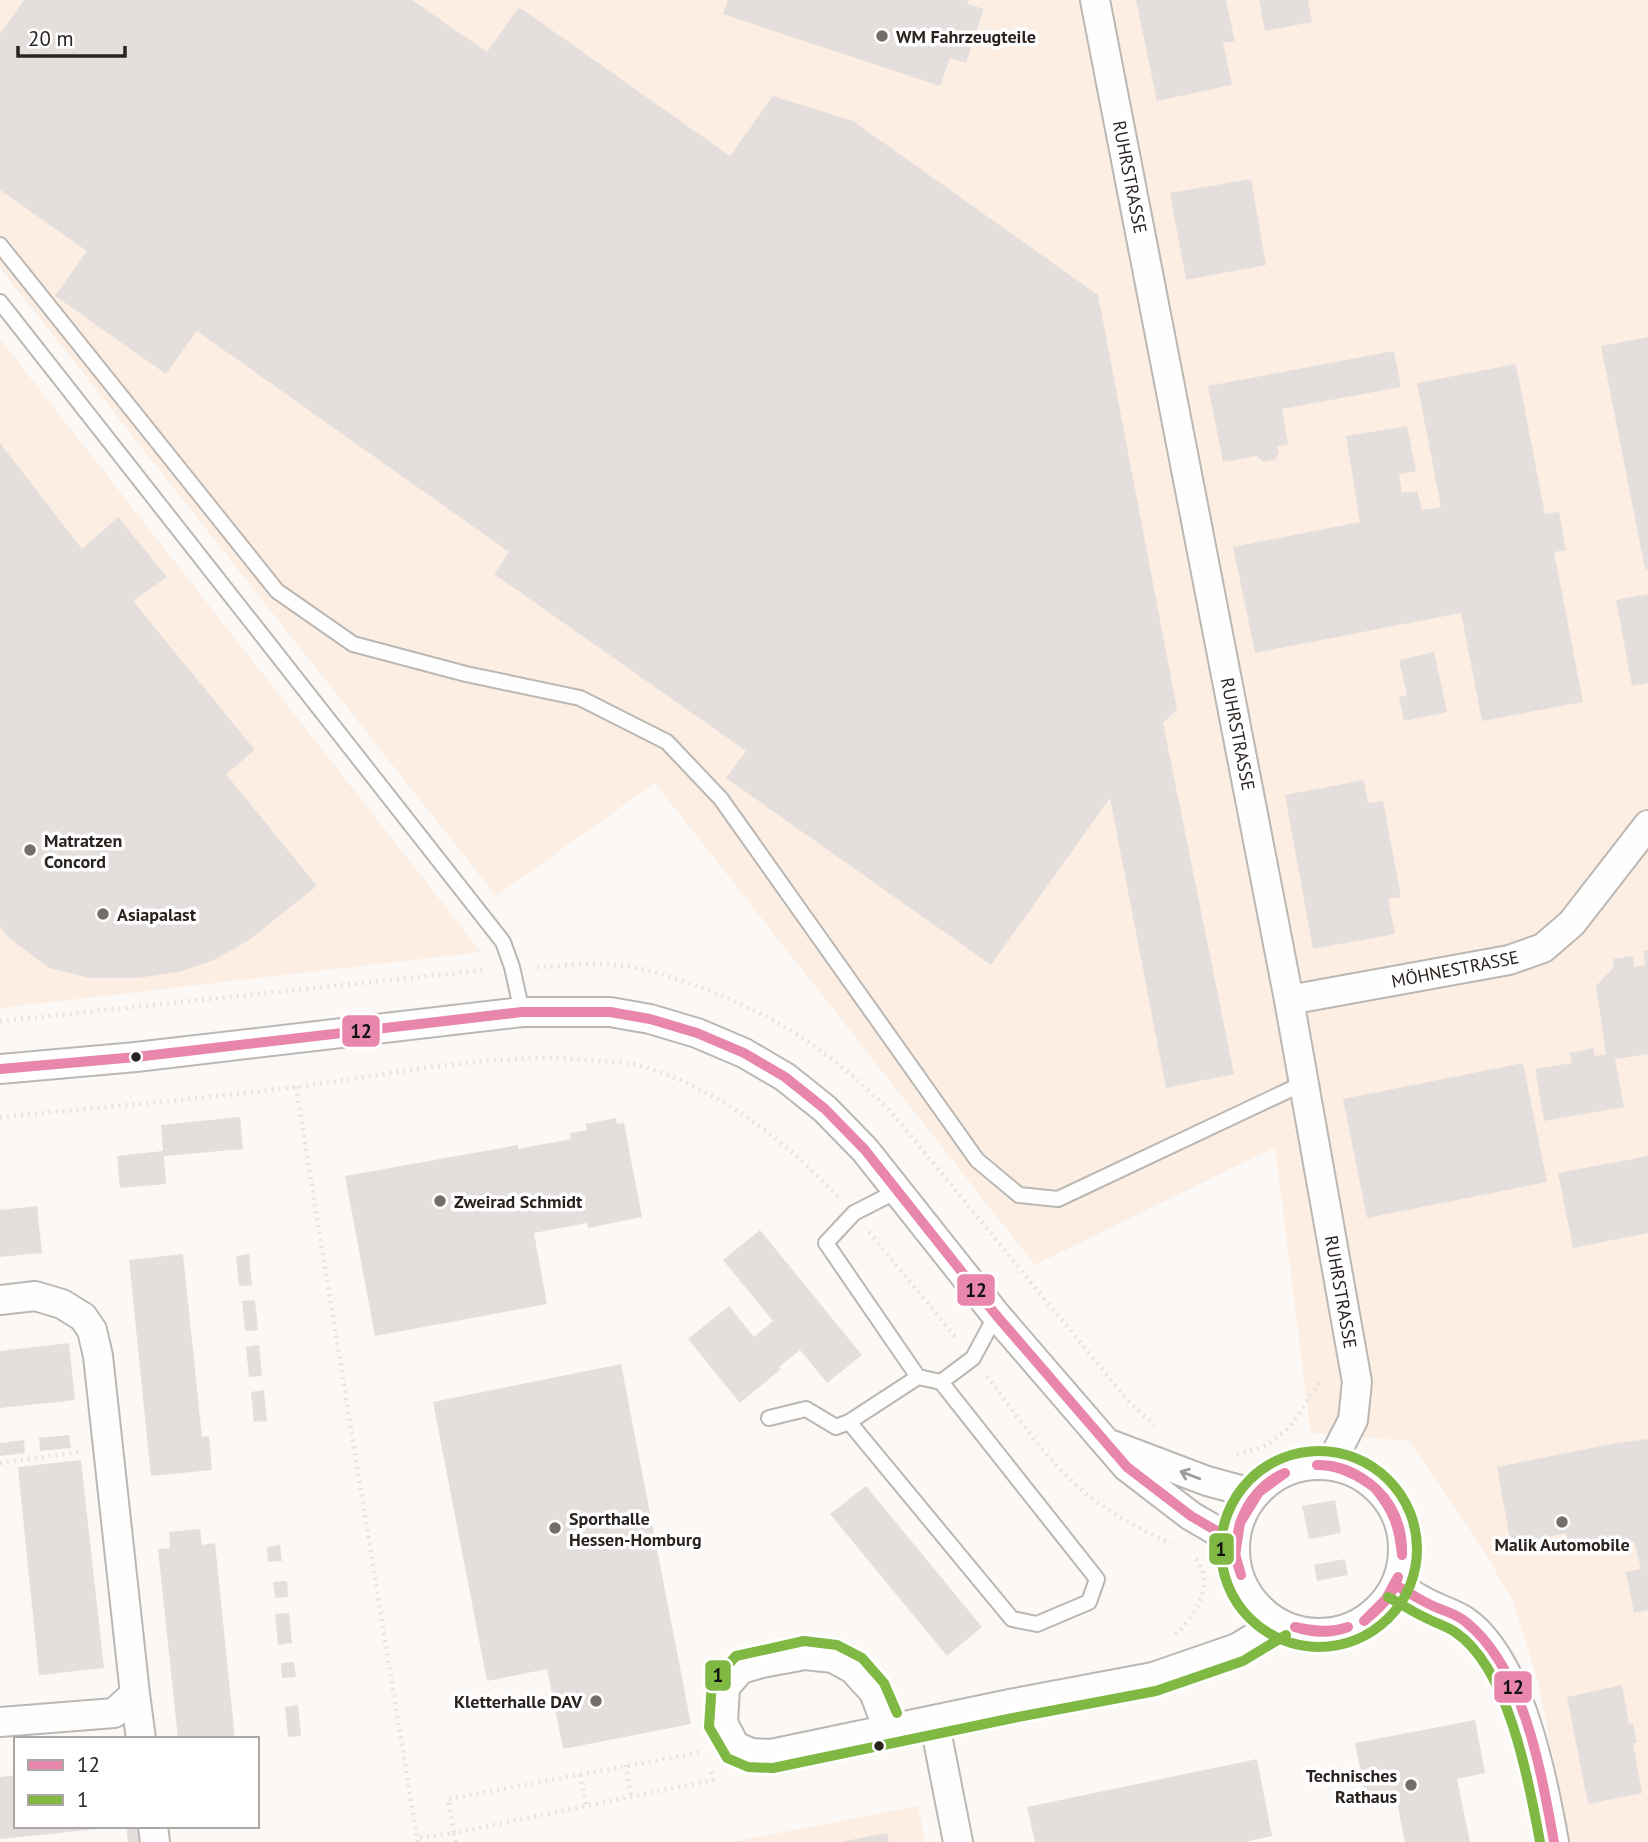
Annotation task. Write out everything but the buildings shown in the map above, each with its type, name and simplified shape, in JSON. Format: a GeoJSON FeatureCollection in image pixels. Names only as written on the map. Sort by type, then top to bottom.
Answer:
{"type":"FeatureCollection","features":[{"type":"Feature","properties":{"kind":"street","name":"RUHRSTRASSE"},"geometry":{"type":"LineString","coordinates":[[1096,0],[1289,1000],[1357,1382],[1353,1420],[1330,1465]]}},
{"type":"Feature","properties":{"kind":"street","name":"MÖHNESTRASSE"},"geometry":{"type":"LineString","coordinates":[[1289,1000],[1509,960],[1543,948],[1572,923],[1648,825]]}},
{"type":"Feature","properties":{"kind":"street"},"geometry":{"type":"LineString","coordinates":[[0,1069],[136,1057],[522,1012],[610,1012],[650,1019],[697,1033],[744,1053],[785,1077],[825,1109],[865,1150],[996,1315],[1127,1467],[1191,1516],[1234,1541]]}},
{"type":"Feature","properties":{"kind":"street"},"geometry":{"type":"LineString","coordinates":[[0,1300],[35,1296],[62,1304],[83,1317],[92,1330],[98,1356],[141,1737]]}},
{"type":"Feature","properties":{"kind":"street"},"geometry":{"type":"LineString","coordinates":[[1106,1443],[1207,1481],[1255,1494]]}},
{"type":"Feature","properties":{"kind":"street"},"geometry":{"type":"LineString","coordinates":[[1305,1465],[1330,1465],[1352,1471],[1372,1483],[1387,1499],[1398,1519],[1403,1541],[1402,1564],[1395,1586],[1384,1603],[1368,1617],[1350,1627],[1330,1632],[1310,1632],[1279,1623],[1256,1604],[1240,1578],[1234,1555],[1234,1541],[1242,1513],[1255,1494],[1277,1475],[1305,1465]]}},
{"type":"Feature","properties":{"kind":"street"},"geometry":{"type":"LineString","coordinates":[[1395,1586],[1466,1622],[1494,1653],[1511,1684],[1532,1743],[1546,1795],[1554,1842]]}},
{"type":"Feature","properties":{"kind":"street"},"geometry":{"type":"LineString","coordinates":[[888,1729],[874,1692],[853,1669],[833,1658],[804,1655],[762,1663],[741,1669],[725,1686],[723,1723],[735,1746],[751,1753],[771,1755],[1153,1677],[1237,1648],[1279,1623]]}},
{"type":"Feature","properties":{"kind":"street"},"geometry":{"type":"LineString","coordinates":[[0,1722],[114,1713],[135,1694]]}},
{"type":"Feature","properties":{"kind":"street"},"geometry":{"type":"LineString","coordinates":[[934,1720],[958,1842]]}},
{"type":"Feature","properties":{"kind":"lane"},"geometry":{"type":"LineString","coordinates":[[0,245],[276,591],[353,644],[466,674],[580,698],[667,742],[721,799],[977,1160],[1019,1195],[1058,1199],[1304,1083]]}},
{"type":"Feature","properties":{"kind":"lane"},"geometry":{"type":"LineString","coordinates":[[0,302],[503,942],[512,967],[522,1012]]}},
{"type":"Feature","properties":{"kind":"lane"},"geometry":{"type":"LineString","coordinates":[[897,1191],[853,1213],[826,1243],[918,1377]]}},
{"type":"Feature","properties":{"kind":"lane"},"geometry":{"type":"LineString","coordinates":[[941,1381],[973,1358],[996,1315]]}},
{"type":"Feature","properties":{"kind":"lane"},"geometry":{"type":"LineString","coordinates":[[769,1418],[806,1409],[836,1427],[849,1422],[918,1377],[941,1381],[1097,1579],[1089,1602],[1037,1625],[1012,1619],[849,1422]]}},
{"type":"Feature","properties":{"kind":"path"},"geometry":{"type":"LineString","coordinates":[[0,1021],[512,967],[617,965],[674,977],[748,1006],[804,1037],[854,1075],[892,1113],[1130,1403],[1159,1428]]}},
{"type":"Feature","properties":{"kind":"path"},"geometry":{"type":"LineString","coordinates":[[0,1117],[296,1087],[503,1061],[571,1058],[640,1065],[704,1090],[750,1117],[806,1162],[853,1213],[973,1358],[1042,1448],[1080,1488],[1113,1513],[1176,1546]]}},
{"type":"Feature","properties":{"kind":"path"},"geometry":{"type":"LineString","coordinates":[[296,1087],[417,1840],[454,1833],[587,1806],[631,1796],[713,1780],[706,1751],[448,1799],[454,1833],[456,1842]]}},
{"type":"Feature","properties":{"kind":"path"},"geometry":{"type":"LineString","coordinates":[[1227,1455],[1266,1446],[1289,1428],[1327,1373]]}},
{"type":"Feature","properties":{"kind":"path"},"geometry":{"type":"LineString","coordinates":[[0,1463],[108,1448]]}},
{"type":"Feature","properties":{"kind":"path"},"geometry":{"type":"LineString","coordinates":[[1167,1639],[1178,1633],[1193,1617],[1202,1597],[1203,1572],[1190,1553]]}},
{"type":"Feature","properties":{"kind":"path"},"geometry":{"type":"LineString","coordinates":[[626,1765],[631,1796]]}},
{"type":"Feature","properties":{"kind":"path"},"geometry":{"type":"LineString","coordinates":[[580,1774],[587,1806]]}},
{"type":"Feature","properties":{"kind":"shaded area"},"geometry":{"type":"Polygon","coordinates":[[[0,0],[1648,0],[1648,1842],[1570,1842],[1538,1682],[1513,1601],[1476,1538],[1409,1441],[1311,1433],[1275,1147],[1035,1265],[655,783],[496,896],[0,268],[0,0]]]}},
{"type":"Feature","properties":{"kind":"shaded area"},"geometry":{"type":"Polygon","coordinates":[[[0,339],[481,952],[0,1008],[0,339]]]}},
{"type":"Feature","properties":{"kind":"shaded area"},"geometry":{"type":"Polygon","coordinates":[[[918,1806],[925,1842],[732,1842],[918,1806]]]}},
{"type":"Feature","properties":{"kind":"transit line","name":"12"},"geometry":{"type":"LineString","coordinates":[[0,1069],[136,1057],[522,1012],[610,1012],[650,1019],[697,1033],[744,1053],[785,1077],[825,1109],[865,1150],[996,1315],[1127,1467],[1191,1516],[1234,1541]]}},
{"type":"Feature","properties":{"kind":"transit line","name":"1"},"geometry":{"type":"LineString","coordinates":[[1319,1451],[1356,1459],[1388,1480],[1409,1512],[1417,1549],[1409,1586],[1388,1618],[1356,1639],[1319,1647],[1282,1639],[1250,1618],[1229,1586],[1221,1549],[1229,1512],[1250,1480],[1282,1459],[1319,1451]]}},
{"type":"Feature","properties":{"kind":"transit line","name":"12"},"geometry":{"type":"LineString","coordinates":[[1317,1465],[1348,1472],[1375,1488]]}},
{"type":"Feature","properties":{"kind":"transit line","name":"12"},"geometry":{"type":"LineString","coordinates":[[1317,1465],[1348,1471],[1375,1488]]}},
{"type":"Feature","properties":{"kind":"transit line","name":"12"},"geometry":{"type":"LineString","coordinates":[[1240,1523],[1257,1493],[1285,1473]]}},
{"type":"Feature","properties":{"kind":"transit line","name":"12"},"geometry":{"type":"LineString","coordinates":[[1240,1523],[1259,1492],[1285,1473]]}},
{"type":"Feature","properties":{"kind":"transit line","name":"12"},"geometry":{"type":"LineString","coordinates":[[1375,1488],[1396,1518],[1402,1555]]}},
{"type":"Feature","properties":{"kind":"transit line","name":"12"},"geometry":{"type":"LineString","coordinates":[[1375,1488],[1394,1519],[1402,1555]]}},
{"type":"Feature","properties":{"kind":"transit line","name":"12"},"geometry":{"type":"LineString","coordinates":[[1240,1523],[1235,1556],[1241,1575]]}},
{"type":"Feature","properties":{"kind":"transit line","name":"12"},"geometry":{"type":"LineString","coordinates":[[1240,1523],[1234,1550],[1241,1575]]}},
{"type":"Feature","properties":{"kind":"transit line","name":"12"},"geometry":{"type":"LineString","coordinates":[[1364,1621],[1386,1599],[1398,1577]]}},
{"type":"Feature","properties":{"kind":"transit line","name":"12"},"geometry":{"type":"LineString","coordinates":[[1364,1621],[1385,1602],[1398,1577]]}},
{"type":"Feature","properties":{"kind":"transit line","name":"12"},"geometry":{"type":"LineString","coordinates":[[1395,1585],[1462,1619],[1486,1642],[1503,1667],[1516,1694],[1536,1754],[1554,1842]]}},
{"type":"Feature","properties":{"kind":"transit line","name":"1"},"geometry":{"type":"LineString","coordinates":[[1388,1597],[1455,1632],[1474,1649],[1490,1672],[1514,1728],[1540,1842]]}},
{"type":"Feature","properties":{"kind":"transit line","name":"12"},"geometry":{"type":"LineString","coordinates":[[1295,1627],[1322,1631],[1348,1627]]}},
{"type":"Feature","properties":{"kind":"transit line","name":"12"},"geometry":{"type":"LineString","coordinates":[[1295,1627],[1322,1632],[1348,1627]]}},
{"type":"Feature","properties":{"kind":"transit line","name":"1"},"geometry":{"type":"LineString","coordinates":[[897,1713],[884,1683],[862,1658],[837,1645],[804,1641],[736,1656],[712,1682],[709,1727],[727,1758],[748,1767],[773,1768],[1156,1691],[1243,1661],[1286,1635]]}},
{"type":"Feature","properties":{"kind":"place","name":"WM Fahrzeugteile"},"geometry":{"type":"Point","coordinates":[882,36]}},
{"type":"Feature","properties":{"kind":"place","name":"Matratzen Concord"},"geometry":{"type":"Point","coordinates":[30,850]}},
{"type":"Feature","properties":{"kind":"place","name":"Asiapalast"},"geometry":{"type":"Point","coordinates":[103,914]}},
{"type":"Feature","properties":{"kind":"place","name":"Zweirad Schmidt"},"geometry":{"type":"Point","coordinates":[440,1201]}},
{"type":"Feature","properties":{"kind":"place","name":"Malik Automobile"},"geometry":{"type":"Point","coordinates":[1562,1522]}},
{"type":"Feature","properties":{"kind":"place","name":"Sporthalle Hessen-Homburg"},"geometry":{"type":"Point","coordinates":[555,1528]}},
{"type":"Feature","properties":{"kind":"place","name":"Kletterhalle DAV"},"geometry":{"type":"Point","coordinates":[596,1701]}},
{"type":"Feature","properties":{"kind":"place","name":"Technisches Rathaus"},"geometry":{"type":"Point","coordinates":[1411,1785]}}]}
